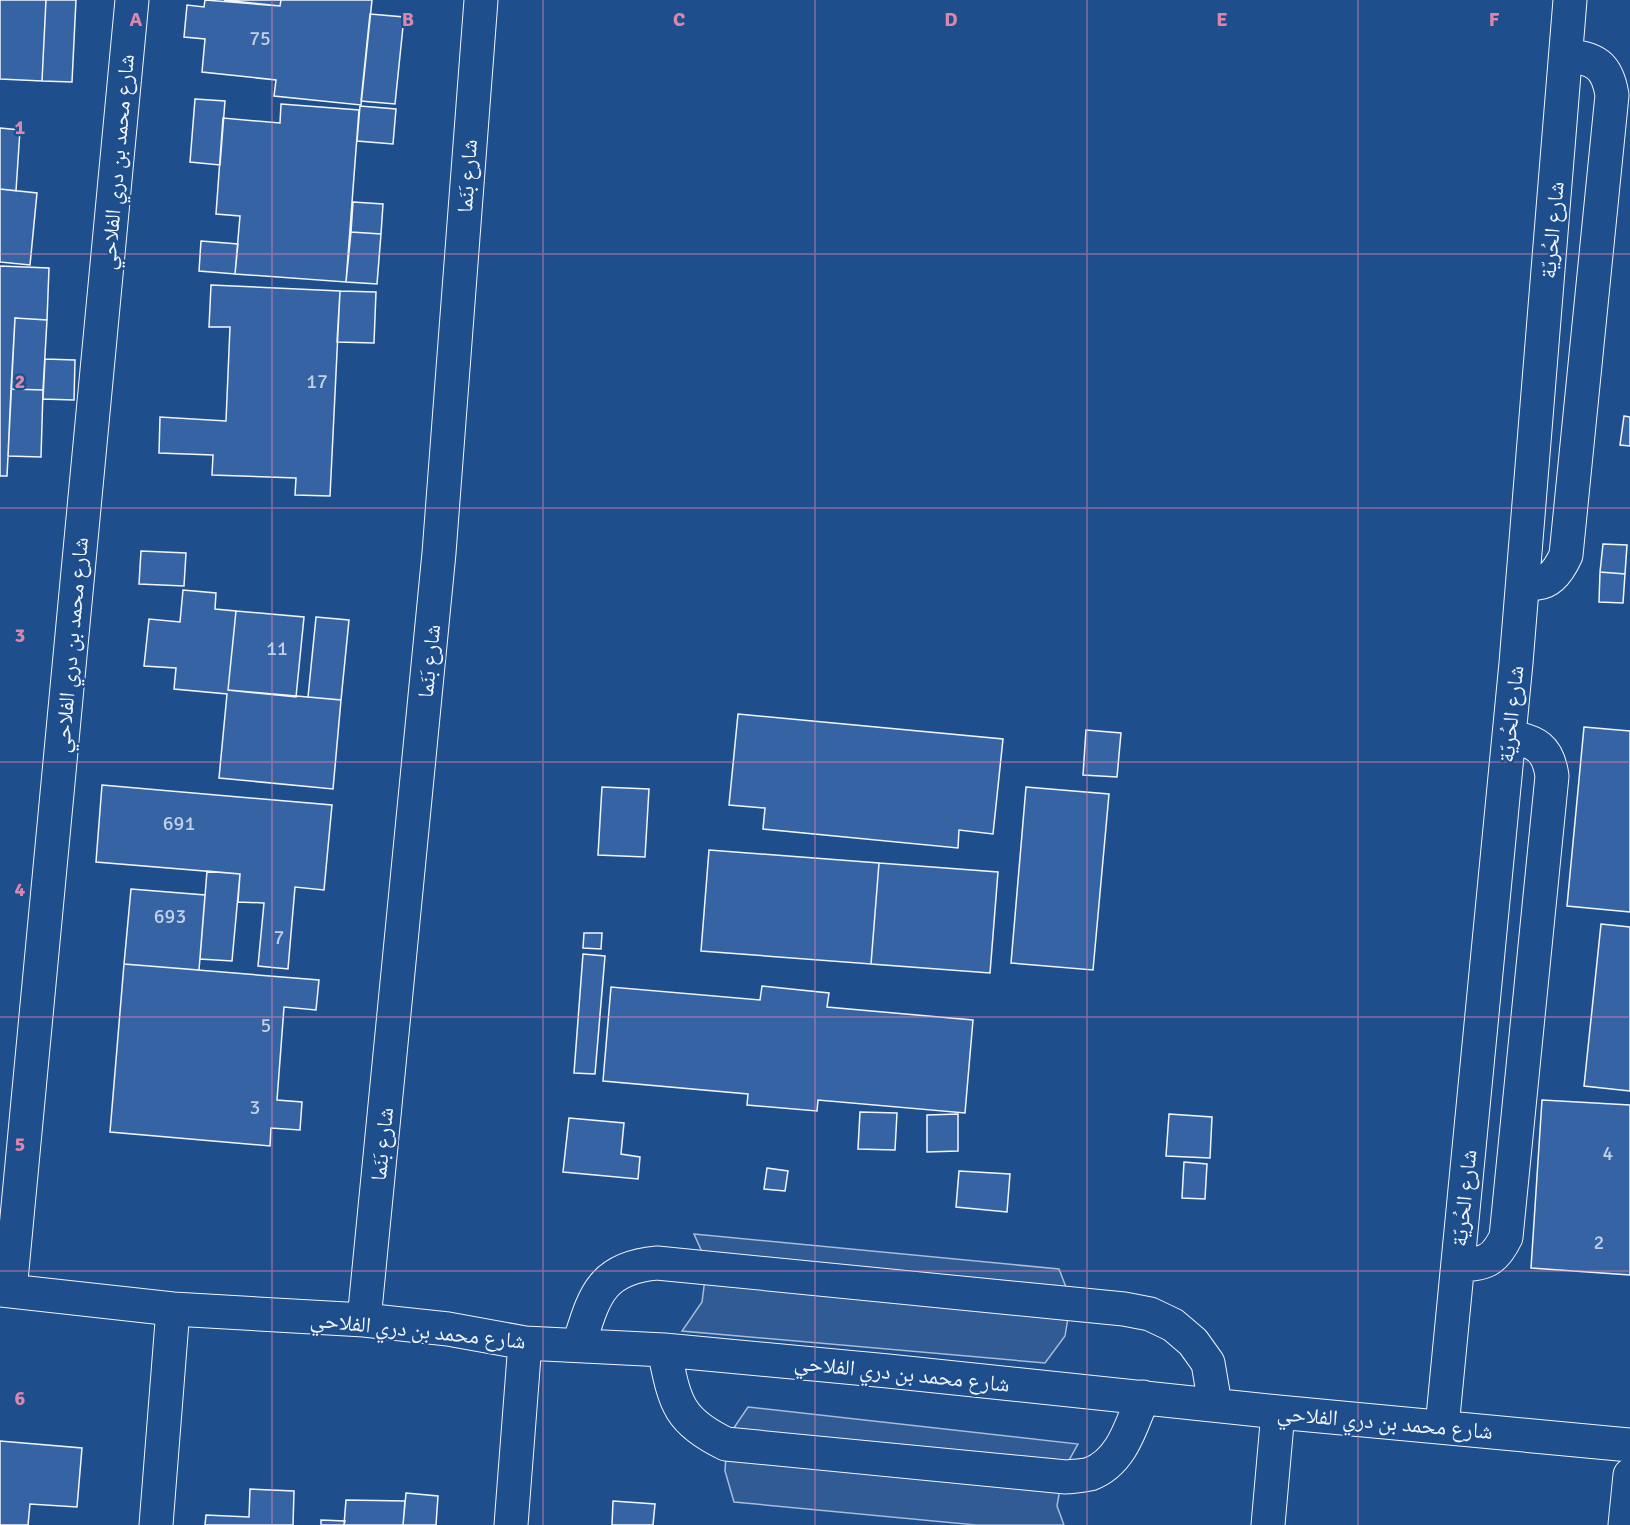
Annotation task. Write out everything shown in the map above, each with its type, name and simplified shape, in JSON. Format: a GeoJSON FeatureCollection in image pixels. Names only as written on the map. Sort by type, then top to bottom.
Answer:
{"type":"FeatureCollection","features":[{"type":"Feature","properties":{"kind":"street","name":"شارع محمد بن دري الفلاحي"},"geometry":{"type":"LineString","coordinates":[[132,0],[5,1290],[173,1310],[364,1320],[448,1329],[525,1342],[664,1350],[1278,1412],[1630,1444]]}},
{"type":"Feature","properties":{"kind":"street","name":"شارع بَنَما"},"geometry":{"type":"LineString","coordinates":[[364,1320],[439,553],[481,0]]}},
{"type":"Feature","properties":{"kind":"street","name":"شارع الحُريّة"},"geometry":{"type":"LineString","coordinates":[[1442,1427],[1509,737],[1570,0]]}},
{"type":"Feature","properties":{"kind":"street"},"geometry":{"type":"LineString","coordinates":[[1523,580],[1539,583],[1546,580],[1561,567],[1566,555],[1612,95],[1607,76],[1596,63],[1587,57],[1566,55]]}},
{"type":"Feature","properties":{"kind":"street"},"geometry":{"type":"LineString","coordinates":[[1458,1265],[1486,1262],[1501,1248],[1506,1237],[1551,788],[1550,763],[1544,752],[1536,744],[1526,739],[1509,737]]}},
{"type":"Feature","properties":{"kind":"street"},"geometry":{"type":"LineString","coordinates":[[579,1344],[594,1299],[605,1284],[620,1272],[638,1265],[668,1264],[1112,1308],[1150,1314],[1173,1325],[1193,1342],[1208,1363],[1215,1404]]}},
{"type":"Feature","properties":{"kind":"street"},"geometry":{"type":"LineString","coordinates":[[156,1525],[173,1310]]}},
{"type":"Feature","properties":{"kind":"street"},"geometry":{"type":"LineString","coordinates":[[512,1525],[525,1342]]}},
{"type":"Feature","properties":{"kind":"street"},"geometry":{"type":"LineString","coordinates":[[664,1350],[674,1395],[686,1417],[703,1434],[726,1444],[1066,1477],[1089,1474],[1109,1463],[1123,1445],[1143,1397]]}},
{"type":"Feature","properties":{"kind":"street"},"geometry":{"type":"LineString","coordinates":[[1268,1525],[1278,1412]]}},
{"type":"Feature","properties":{"kind":"street"},"geometry":{"type":"LineString","coordinates":[[1625,1525],[1630,1475]]}},
{"type":"Feature","properties":{"kind":"shaded area"},"geometry":{"type":"Polygon","coordinates":[[[694,1234],[1059,1269],[1071,1300],[1065,1336],[1045,1363],[682,1331],[702,1302],[707,1263],[694,1234]]]}},
{"type":"Feature","properties":{"kind":"shaded area"},"geometry":{"type":"Polygon","coordinates":[[[748,1407],[1078,1444],[1063,1471],[1057,1506],[1064,1525],[976,1525],[734,1502],[725,1471],[727,1438],[748,1407]]]}},
{"type":"Feature","properties":{"kind":"building"},"geometry":{"type":"Polygon","coordinates":[[[0,0],[46,0],[42,81],[0,79],[0,0]]]}},
{"type":"Feature","properties":{"kind":"building"},"geometry":{"type":"Polygon","coordinates":[[[46,0],[76,0],[72,82],[42,81],[46,0]]]}},
{"type":"Feature","properties":{"kind":"building"},"geometry":{"type":"Polygon","coordinates":[[[205,0],[280,6],[281,0],[372,0],[361,105],[274,96],[276,80],[202,72],[205,39],[184,37],[187,5],[204,7],[205,0]]]}},
{"type":"Feature","properties":{"kind":"building"},"geometry":{"type":"Polygon","coordinates":[[[224,0],[281,0],[280,6],[224,0]]]}},
{"type":"Feature","properties":{"kind":"building"},"geometry":{"type":"Polygon","coordinates":[[[370,14],[404,17],[395,104],[361,101],[370,14]]]}},
{"type":"Feature","properties":{"kind":"building"},"geometry":{"type":"Polygon","coordinates":[[[195,99],[225,101],[220,165],[190,162],[195,99]]]}},
{"type":"Feature","properties":{"kind":"building"},"geometry":{"type":"Polygon","coordinates":[[[281,104],[359,110],[346,282],[235,274],[240,216],[216,214],[223,118],[280,123],[281,104]]]}},
{"type":"Feature","properties":{"kind":"building"},"geometry":{"type":"Polygon","coordinates":[[[360,106],[396,109],[393,144],[357,141],[360,106]]]}},
{"type":"Feature","properties":{"kind":"building"},"geometry":{"type":"Polygon","coordinates":[[[0,128],[20,130],[16,191],[0,189],[0,128]]]}},
{"type":"Feature","properties":{"kind":"building"},"geometry":{"type":"Polygon","coordinates":[[[0,189],[37,193],[30,265],[0,262],[0,189]]]}},
{"type":"Feature","properties":{"kind":"building"},"geometry":{"type":"Polygon","coordinates":[[[353,202],[383,204],[381,234],[351,232],[353,202]]]}},
{"type":"Feature","properties":{"kind":"building"},"geometry":{"type":"Polygon","coordinates":[[[351,232],[381,234],[377,284],[346,282],[351,232]]]}},
{"type":"Feature","properties":{"kind":"building"},"geometry":{"type":"Polygon","coordinates":[[[201,241],[238,244],[235,274],[199,271],[201,241]]]}},
{"type":"Feature","properties":{"kind":"building"},"geometry":{"type":"Polygon","coordinates":[[[0,266],[49,268],[47,320],[15,318],[7,476],[0,476],[0,266]]]}},
{"type":"Feature","properties":{"kind":"building"},"geometry":{"type":"Polygon","coordinates":[[[211,285],[340,291],[330,496],[295,495],[296,478],[212,475],[213,455],[159,453],[160,417],[226,421],[230,327],[209,327],[211,285]]]}},
{"type":"Feature","properties":{"kind":"building"},"geometry":{"type":"Polygon","coordinates":[[[340,291],[376,292],[374,343],[337,342],[340,291]]]}},
{"type":"Feature","properties":{"kind":"building"},"geometry":{"type":"Polygon","coordinates":[[[15,318],[47,320],[43,390],[11,389],[15,318]]]}},
{"type":"Feature","properties":{"kind":"building"},"geometry":{"type":"Polygon","coordinates":[[[45,359],[75,360],[74,400],[43,399],[45,359]]]}},
{"type":"Feature","properties":{"kind":"building"},"geometry":{"type":"Polygon","coordinates":[[[11,389],[43,390],[41,457],[8,456],[11,389]]]}},
{"type":"Feature","properties":{"kind":"building"},"geometry":{"type":"Polygon","coordinates":[[[1624,416],[1630,417],[1630,446],[1620,445],[1624,416]]]}},
{"type":"Feature","properties":{"kind":"building"},"geometry":{"type":"Polygon","coordinates":[[[1603,544],[1627,545],[1625,574],[1600,572],[1603,544]]]}},
{"type":"Feature","properties":{"kind":"building"},"geometry":{"type":"Polygon","coordinates":[[[141,551],[186,553],[184,586],[139,584],[141,551]]]}},
{"type":"Feature","properties":{"kind":"building"},"geometry":{"type":"Polygon","coordinates":[[[1600,572],[1625,574],[1623,603],[1599,602],[1600,572]]]}},
{"type":"Feature","properties":{"kind":"building"},"geometry":{"type":"Polygon","coordinates":[[[183,590],[216,593],[215,609],[236,611],[228,690],[341,700],[333,789],[219,778],[227,694],[174,689],[176,668],[144,666],[149,619],[180,622],[183,590]]]}},
{"type":"Feature","properties":{"kind":"building"},"geometry":{"type":"Polygon","coordinates":[[[236,611],[304,617],[296,697],[228,690],[236,611]]]}},
{"type":"Feature","properties":{"kind":"building"},"geometry":{"type":"Polygon","coordinates":[[[316,617],[349,620],[341,700],[308,697],[316,617]]]}},
{"type":"Feature","properties":{"kind":"building"},"geometry":{"type":"Polygon","coordinates":[[[738,714],[1003,739],[993,834],[959,830],[958,848],[763,829],[765,808],[729,805],[738,714]]]}},
{"type":"Feature","properties":{"kind":"building"},"geometry":{"type":"Polygon","coordinates":[[[1584,727],[1630,731],[1630,912],[1567,906],[1584,727]]]}},
{"type":"Feature","properties":{"kind":"building"},"geometry":{"type":"Polygon","coordinates":[[[1086,730],[1121,733],[1117,777],[1083,775],[1086,730]]]}},
{"type":"Feature","properties":{"kind":"building"},"geometry":{"type":"Polygon","coordinates":[[[102,785],[332,805],[324,890],[295,887],[288,969],[258,966],[264,903],[238,902],[240,874],[96,862],[102,785]]]}},
{"type":"Feature","properties":{"kind":"building"},"geometry":{"type":"Polygon","coordinates":[[[602,787],[649,789],[645,857],[598,855],[602,787]]]}},
{"type":"Feature","properties":{"kind":"building"},"geometry":{"type":"Polygon","coordinates":[[[1026,787],[1109,794],[1093,970],[1011,963],[1026,787]]]}},
{"type":"Feature","properties":{"kind":"building"},"geometry":{"type":"Polygon","coordinates":[[[709,850],[879,863],[871,964],[701,951],[709,850]]]}},
{"type":"Feature","properties":{"kind":"building"},"geometry":{"type":"Polygon","coordinates":[[[879,863],[998,872],[990,973],[871,964],[879,863]]]}},
{"type":"Feature","properties":{"kind":"building"},"geometry":{"type":"Polygon","coordinates":[[[207,871],[240,874],[232,961],[200,959],[207,871]]]}},
{"type":"Feature","properties":{"kind":"building"},"geometry":{"type":"Polygon","coordinates":[[[131,889],[205,895],[199,970],[124,964],[131,889]]]}},
{"type":"Feature","properties":{"kind":"building"},"geometry":{"type":"Polygon","coordinates":[[[1601,924],[1630,927],[1630,1091],[1584,1086],[1601,924]]]}},
{"type":"Feature","properties":{"kind":"building"},"geometry":{"type":"Polygon","coordinates":[[[584,933],[602,933],[601,949],[583,948],[584,933]]]}},
{"type":"Feature","properties":{"kind":"building"},"geometry":{"type":"Polygon","coordinates":[[[583,954],[605,956],[595,1074],[574,1073],[583,954]]]}},
{"type":"Feature","properties":{"kind":"building"},"geometry":{"type":"Polygon","coordinates":[[[124,964],[319,980],[316,1010],[284,1007],[277,1100],[302,1102],[300,1130],[271,1128],[270,1146],[110,1132],[124,964]]]}},
{"type":"Feature","properties":{"kind":"building"},"geometry":{"type":"Polygon","coordinates":[[[762,986],[829,993],[827,1007],[973,1020],[965,1113],[818,1100],[817,1111],[747,1105],[748,1094],[603,1081],[611,987],[760,1000],[762,986]]]}},
{"type":"Feature","properties":{"kind":"building"},"geometry":{"type":"Polygon","coordinates":[[[1542,1100],[1630,1105],[1630,1275],[1531,1268],[1542,1100]]]}},
{"type":"Feature","properties":{"kind":"building"},"geometry":{"type":"Polygon","coordinates":[[[860,1112],[897,1113],[895,1150],[858,1149],[860,1112]]]}},
{"type":"Feature","properties":{"kind":"building"},"geometry":{"type":"Polygon","coordinates":[[[958,1114],[958,1151],[927,1152],[927,1115],[958,1114]]]}},
{"type":"Feature","properties":{"kind":"building"},"geometry":{"type":"Polygon","coordinates":[[[1169,1114],[1212,1117],[1210,1158],[1166,1156],[1169,1114]]]}},
{"type":"Feature","properties":{"kind":"building"},"geometry":{"type":"Polygon","coordinates":[[[569,1118],[624,1123],[621,1154],[640,1157],[638,1179],[563,1172],[569,1118]]]}},
{"type":"Feature","properties":{"kind":"building"},"geometry":{"type":"Polygon","coordinates":[[[1184,1162],[1207,1164],[1205,1199],[1182,1198],[1184,1162]]]}},
{"type":"Feature","properties":{"kind":"building"},"geometry":{"type":"Polygon","coordinates":[[[767,1168],[788,1171],[785,1191],[764,1189],[767,1168]]]}},
{"type":"Feature","properties":{"kind":"building"},"geometry":{"type":"Polygon","coordinates":[[[959,1171],[1010,1174],[1007,1212],[956,1207],[959,1171]]]}},
{"type":"Feature","properties":{"kind":"building"},"geometry":{"type":"Polygon","coordinates":[[[0,1441],[82,1448],[77,1507],[30,1504],[28,1525],[0,1525],[0,1441]]]}},
{"type":"Feature","properties":{"kind":"building"},"geometry":{"type":"Polygon","coordinates":[[[250,1489],[294,1491],[293,1525],[205,1525],[206,1515],[249,1517],[250,1489]]]}},
{"type":"Feature","properties":{"kind":"building"},"geometry":{"type":"Polygon","coordinates":[[[406,1493],[438,1496],[436,1525],[403,1525],[406,1493]]]}},
{"type":"Feature","properties":{"kind":"building"},"geometry":{"type":"Polygon","coordinates":[[[346,1500],[405,1501],[403,1525],[344,1525],[346,1500]]]}},
{"type":"Feature","properties":{"kind":"building"},"geometry":{"type":"Polygon","coordinates":[[[613,1501],[655,1504],[653,1525],[612,1525],[613,1501]]]}},
{"type":"Feature","properties":{"kind":"building"},"geometry":{"type":"Polygon","coordinates":[[[321,1520],[345,1521],[344,1525],[321,1525],[321,1520]]]}}]}
